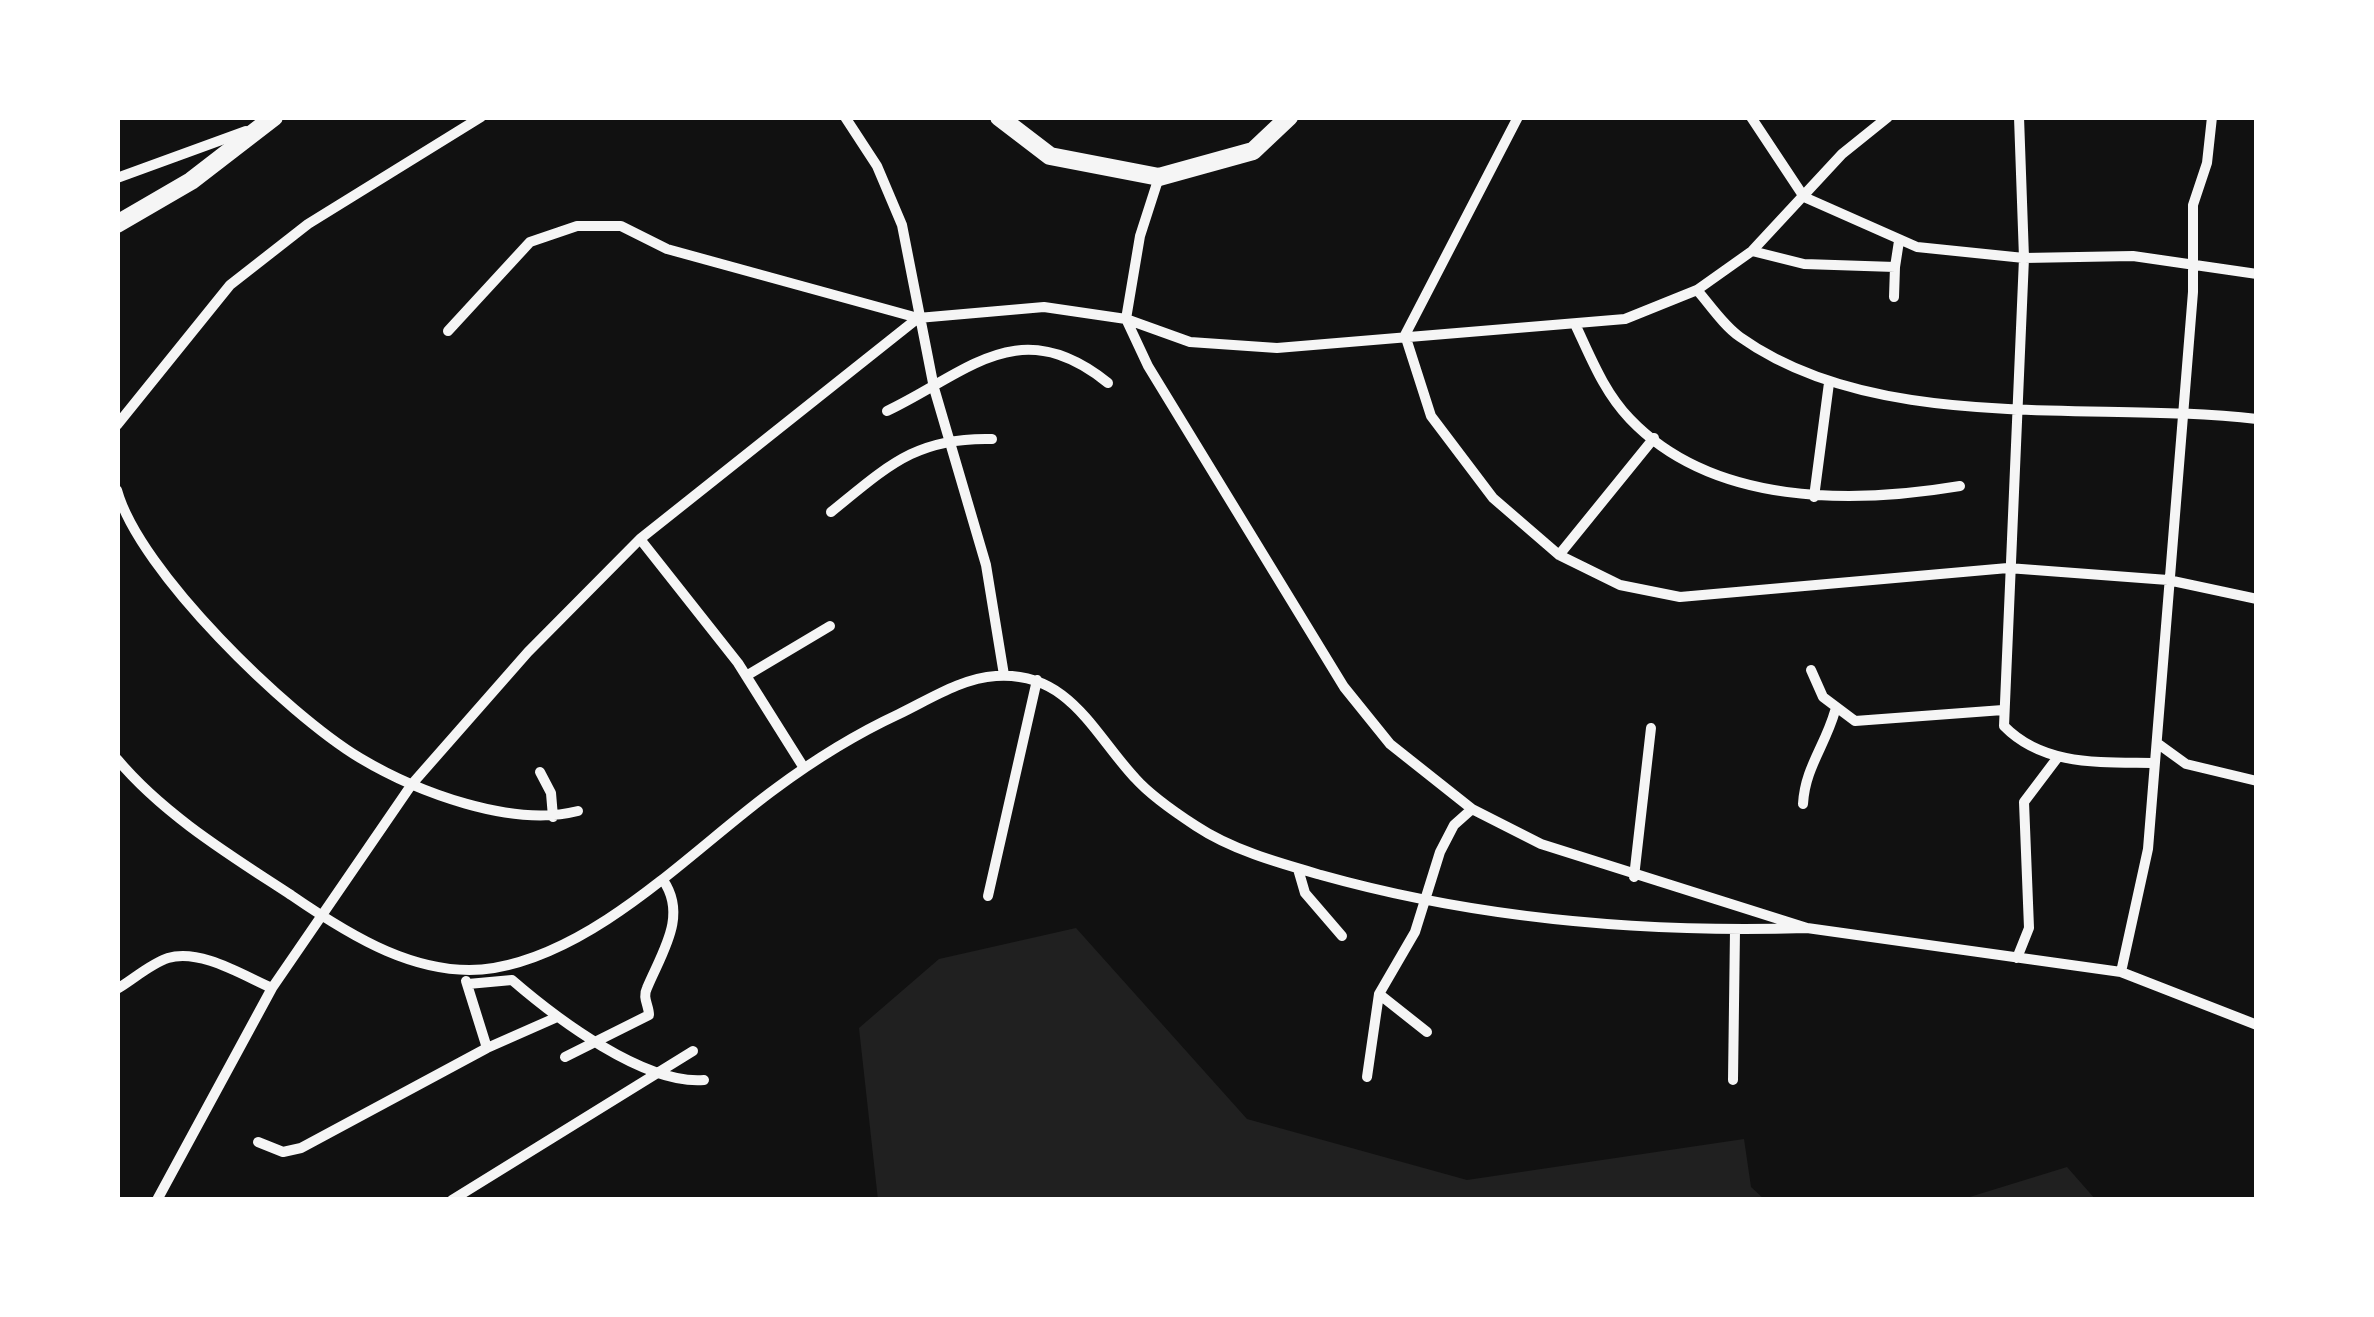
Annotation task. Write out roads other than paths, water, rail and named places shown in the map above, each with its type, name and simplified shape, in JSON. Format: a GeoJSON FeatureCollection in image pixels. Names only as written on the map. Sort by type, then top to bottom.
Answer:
{"type":"FeatureCollection","features":[{"type":"Feature","properties":{"kind":"highway"},"geometry":{"type":"LineString","coordinates":[[999,117],[1050,156],[1159,177],[1253,151],[1288,117]]}},
{"type":"Feature","properties":{"kind":"highway"},"geometry":{"type":"LineString","coordinates":[[118,224],[191,182],[272,118]]}},
{"type":"Feature","properties":{"kind":"street"},"geometry":{"type":"LineString","coordinates":[[117,424],[230,285],[308,224],[481,117]]}},
{"type":"Feature","properties":{"kind":"street"},"geometry":{"type":"LineString","coordinates":[[845,117],[877,166],[902,225],[934,388],[986,565],[1004,675]]}},
{"type":"Feature","properties":{"kind":"street"},"geometry":{"type":"LineString","coordinates":[[1518,117],[1405,335],[1431,416],[1493,498],[1559,555],[1619,584],[1680,597],[2008,568],[2168,580],[2257,598]]}},
{"type":"Feature","properties":{"kind":"street"},"geometry":{"type":"LineString","coordinates":[[1751,117],[1804,197],[1899,241],[1965,255],[2098,254],[2257,274]]}},
{"type":"Feature","properties":{"kind":"street"},"geometry":{"type":"LineString","coordinates":[[448,331],[530,242],[577,226],[621,226],[667,249],[918,318],[1044,307],[1126,320],[1190,342],[1277,348],[1625,320],[1697,290],[1752,251],[1842,154],[1888,117]]}},
{"type":"Feature","properties":{"kind":"street"},"geometry":{"type":"LineString","coordinates":[[2019,117],[2024,258],[2014,407],[2004,726],[2016,738],[2058,757],[2156,763]]}},
{"type":"Feature","properties":{"kind":"street"},"geometry":{"type":"LineString","coordinates":[[2121,972],[2148,849],[2193,264],[2193,205],[2206,163],[2212,117]]}},
{"type":"Feature","properties":{"kind":"street"},"geometry":{"type":"LineString","coordinates":[[117,178],[272,118]]}},
{"type":"Feature","properties":{"kind":"street"},"geometry":{"type":"LineString","coordinates":[[1159,177],[1140,236],[1126,320],[1148,366],[1344,687],[1390,744],[1472,808],[1541,844],[1807,928],[2121,972],[2257,1025]]}},
{"type":"Feature","properties":{"kind":"street"},"geometry":{"type":"LineString","coordinates":[[1894,296],[1899,241]]}},
{"type":"Feature","properties":{"kind":"street"},"geometry":{"type":"LineString","coordinates":[[1752,251],[1804,264],[1895,268]]}},
{"type":"Feature","properties":{"kind":"street"},"geometry":{"type":"LineString","coordinates":[[1697,290],[1738,336],[1829,382],[1888,395],[2014,407],[2182,410],[2257,419]]}},
{"type":"Feature","properties":{"kind":"street"},"geometry":{"type":"LineString","coordinates":[[157,1200],[272,988],[318,914],[412,784],[528,652],[640,538],[918,318]]}},
{"type":"Feature","properties":{"kind":"street"},"geometry":{"type":"LineString","coordinates":[[1575,324],[1604,386],[1632,421],[1718,472],[1814,497],[1896,497],[1960,486]]}},
{"type":"Feature","properties":{"kind":"street"},"geometry":{"type":"LineString","coordinates":[[887,411],[934,388],[971,362],[1018,352],[1085,364],[1108,382]]}},
{"type":"Feature","properties":{"kind":"street"},"geometry":{"type":"LineString","coordinates":[[1814,497],[1829,382]]}},
{"type":"Feature","properties":{"kind":"street"},"geometry":{"type":"LineString","coordinates":[[831,512],[898,458],[949,438],[992,439]]}},
{"type":"Feature","properties":{"kind":"street"},"geometry":{"type":"LineString","coordinates":[[1559,555],[1654,438]]}},
{"type":"Feature","properties":{"kind":"street"},"geometry":{"type":"LineString","coordinates":[[117,490],[144,550],[206,622],[318,728],[359,758],[412,784],[553,817],[578,811]]}},
{"type":"Feature","properties":{"kind":"street"},"geometry":{"type":"LineString","coordinates":[[640,538],[746,676],[805,768]]}},
{"type":"Feature","properties":{"kind":"street"},"geometry":{"type":"LineString","coordinates":[[746,676],[830,626]]}},
{"type":"Feature","properties":{"kind":"street"},"geometry":{"type":"LineString","coordinates":[[1811,670],[1835,711],[1855,721],[1880,723],[2003,710]]}},
{"type":"Feature","properties":{"kind":"street"},"geometry":{"type":"LineString","coordinates":[[117,759],[199,833],[318,914],[383,952],[434,966],[492,969],[559,946],[663,880],[805,768],[873,726],[975,678],[1004,675],[1037,680],[1063,691],[1136,780],[1198,827],[1298,869],[1421,901],[1588,922],[1735,930],[1807,928]]}},
{"type":"Feature","properties":{"kind":"street"},"geometry":{"type":"LineString","coordinates":[[988,896],[1037,680]]}},
{"type":"Feature","properties":{"kind":"street"},"geometry":{"type":"LineString","coordinates":[[1803,804],[1805,770],[1825,745],[1835,711]]}},
{"type":"Feature","properties":{"kind":"street"},"geometry":{"type":"LineString","coordinates":[[1634,877],[1651,728]]}},
{"type":"Feature","properties":{"kind":"street"},"geometry":{"type":"LineString","coordinates":[[2157,743],[2186,764],[2257,781]]}},
{"type":"Feature","properties":{"kind":"street"},"geometry":{"type":"LineString","coordinates":[[2017,958],[2029,928],[2024,802],[2058,757]]}},
{"type":"Feature","properties":{"kind":"street"},"geometry":{"type":"LineString","coordinates":[[540,772],[551,793],[553,817]]}},
{"type":"Feature","properties":{"kind":"street"},"geometry":{"type":"LineString","coordinates":[[1367,1077],[1379,994],[1415,932],[1421,901],[1454,825],[1472,808]]}},
{"type":"Feature","properties":{"kind":"street"},"geometry":{"type":"LineString","coordinates":[[1298,869],[1305,892],[1342,936]]}},
{"type":"Feature","properties":{"kind":"street"},"geometry":{"type":"LineString","coordinates":[[566,1058],[649,1015],[644,994],[676,915],[675,898],[663,880]]}},
{"type":"Feature","properties":{"kind":"street"},"geometry":{"type":"LineString","coordinates":[[1733,1080],[1735,930]]}},
{"type":"Feature","properties":{"kind":"street"},"geometry":{"type":"LineString","coordinates":[[117,989],[167,958],[182,956],[219,965],[272,988]]}},
{"type":"Feature","properties":{"kind":"street"},"geometry":{"type":"LineString","coordinates":[[462,966],[487,1048]]}},
{"type":"Feature","properties":{"kind":"street"},"geometry":{"type":"LineString","coordinates":[[468,985],[512,980],[555,1018],[598,1041],[677,1081],[704,1080]]}},
{"type":"Feature","properties":{"kind":"street"},"geometry":{"type":"LineString","coordinates":[[1379,994],[1427,1031]]}},
{"type":"Feature","properties":{"kind":"street"},"geometry":{"type":"LineString","coordinates":[[258,1142],[283,1152],[301,1148],[487,1048],[555,1018]]}},
{"type":"Feature","properties":{"kind":"street"},"geometry":{"type":"LineString","coordinates":[[452,1200],[693,1051]]}}]}
